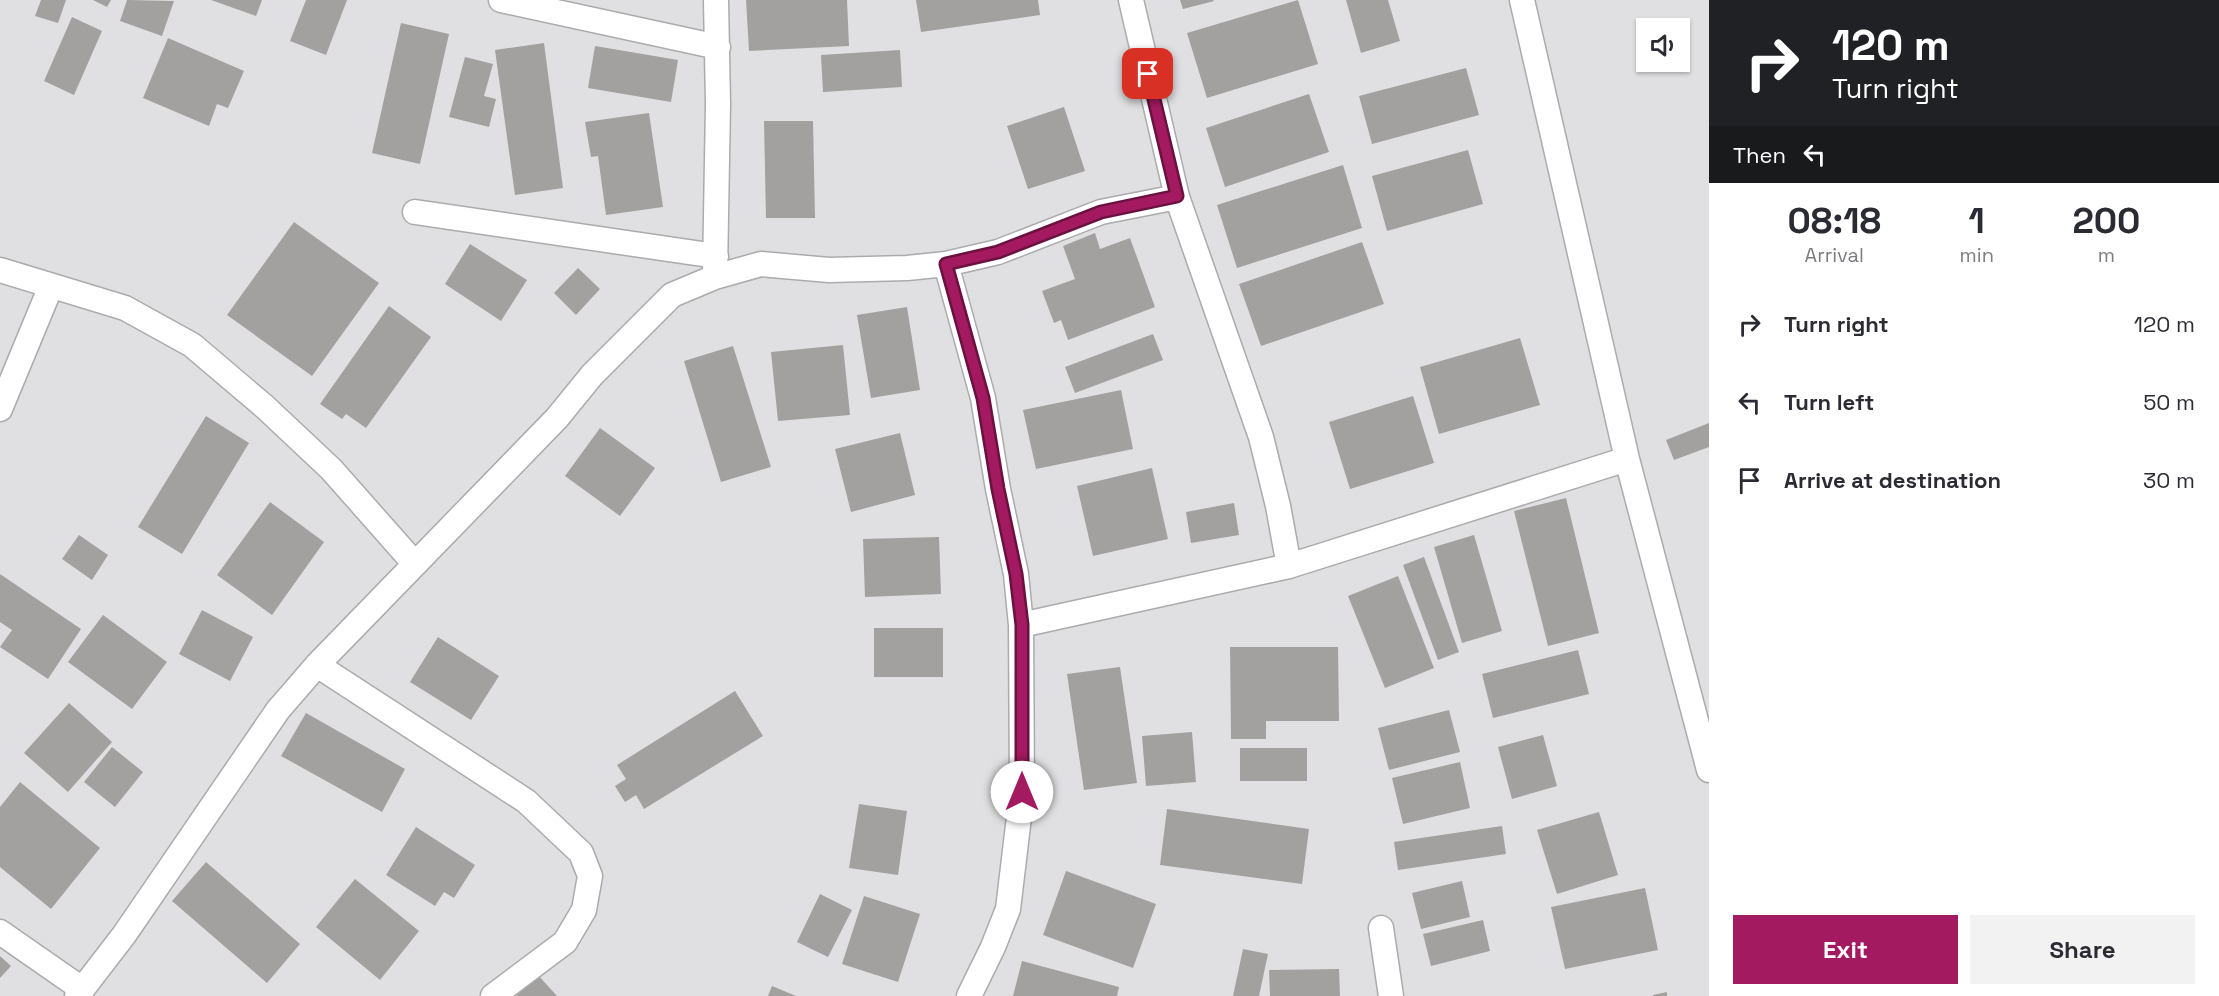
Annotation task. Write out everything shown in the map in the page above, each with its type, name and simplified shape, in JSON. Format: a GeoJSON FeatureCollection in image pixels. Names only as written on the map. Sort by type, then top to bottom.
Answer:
{"type":"FeatureCollection","features":[{"type":"Feature","properties":{"kind":"street"},"geometry":{"type":"LineString","coordinates":[[501,0],[718,47]]}},
{"type":"Feature","properties":{"kind":"street"},"geometry":{"type":"LineString","coordinates":[[715,266],[718,47],[716,0]]}},
{"type":"Feature","properties":{"kind":"street"},"geometry":{"type":"LineString","coordinates":[[1131,0],[1177,196],[1261,437],[1278,506],[1289,566]]}},
{"type":"Feature","properties":{"kind":"street"},"geometry":{"type":"LineString","coordinates":[[1522,0],[1627,459],[1709,770]]}},
{"type":"Feature","properties":{"kind":"street"},"geometry":{"type":"LineString","coordinates":[[415,212],[715,266],[761,264],[829,270],[907,268],[946,264],[998,252],[1101,212],[1177,196]]}},
{"type":"Feature","properties":{"kind":"street"},"geometry":{"type":"LineString","coordinates":[[946,264],[983,398],[998,489],[1016,574],[1022,625],[1022,792],[1008,909],[993,948],[969,996]]}},
{"type":"Feature","properties":{"kind":"street"},"geometry":{"type":"LineString","coordinates":[[0,932],[79,993],[124,935],[278,710],[318,665],[557,418],[592,375],[672,295],[715,266]]}},
{"type":"Feature","properties":{"kind":"street"},"geometry":{"type":"LineString","coordinates":[[0,270],[125,308],[192,345],[265,407],[331,469],[415,564]]}},
{"type":"Feature","properties":{"kind":"street"},"geometry":{"type":"LineString","coordinates":[[0,409],[51,286]]}},
{"type":"Feature","properties":{"kind":"street"},"geometry":{"type":"LineString","coordinates":[[1022,625],[1289,566],[1627,459]]}},
{"type":"Feature","properties":{"kind":"street"},"geometry":{"type":"LineString","coordinates":[[318,665],[526,801],[581,853],[590,876],[584,910],[565,942],[493,996]]}},
{"type":"Feature","properties":{"kind":"street"},"geometry":{"type":"LineString","coordinates":[[1381,928],[1391,996]]}},
{"type":"Feature","properties":{"kind":"building"},"geometry":{"type":"Polygon","coordinates":[[[41,0],[66,0],[58,23],[35,16],[41,0]]]}},
{"type":"Feature","properties":{"kind":"building"},"geometry":{"type":"Polygon","coordinates":[[[93,0],[111,0],[107,7],[93,0]]]}},
{"type":"Feature","properties":{"kind":"building"},"geometry":{"type":"Polygon","coordinates":[[[127,0],[174,1],[162,36],[120,21],[127,0]]]}},
{"type":"Feature","properties":{"kind":"building"},"geometry":{"type":"Polygon","coordinates":[[[211,0],[262,0],[256,16],[211,0]]]}},
{"type":"Feature","properties":{"kind":"building"},"geometry":{"type":"Polygon","coordinates":[[[306,0],[347,0],[326,55],[290,41],[306,0]]]}},
{"type":"Feature","properties":{"kind":"building"},"geometry":{"type":"Polygon","coordinates":[[[746,0],[847,0],[849,46],[749,51],[746,0]]]}},
{"type":"Feature","properties":{"kind":"building"},"geometry":{"type":"Polygon","coordinates":[[[916,0],[1038,0],[1040,15],[921,32],[916,0]]]}},
{"type":"Feature","properties":{"kind":"building"},"geometry":{"type":"Polygon","coordinates":[[[1180,0],[1213,0],[1214,1],[1183,9],[1180,0]]]}},
{"type":"Feature","properties":{"kind":"building"},"geometry":{"type":"Polygon","coordinates":[[[1298,0],[1318,64],[1207,98],[1187,33],[1298,0]]]}},
{"type":"Feature","properties":{"kind":"building"},"geometry":{"type":"Polygon","coordinates":[[[1346,0],[1388,0],[1400,41],[1361,53],[1346,0]]]}},
{"type":"Feature","properties":{"kind":"building"},"geometry":{"type":"Polygon","coordinates":[[[72,17],[102,31],[74,95],[44,81],[72,17]]]}},
{"type":"Feature","properties":{"kind":"building"},"geometry":{"type":"Polygon","coordinates":[[[401,23],[449,34],[420,164],[372,153],[401,23]]]}},
{"type":"Feature","properties":{"kind":"building"},"geometry":{"type":"Polygon","coordinates":[[[168,38],[244,71],[228,108],[217,104],[209,126],[143,98],[168,38]]]}},
{"type":"Feature","properties":{"kind":"building"},"geometry":{"type":"Polygon","coordinates":[[[544,43],[563,188],[515,195],[495,50],[544,43]]]}},
{"type":"Feature","properties":{"kind":"building"},"geometry":{"type":"Polygon","coordinates":[[[595,46],[678,60],[671,102],[588,88],[595,46]]]}},
{"type":"Feature","properties":{"kind":"building"},"geometry":{"type":"Polygon","coordinates":[[[900,50],[902,87],[823,92],[821,55],[900,50]]]}},
{"type":"Feature","properties":{"kind":"building"},"geometry":{"type":"Polygon","coordinates":[[[465,57],[493,64],[484,96],[496,99],[489,127],[449,117],[465,57]]]}},
{"type":"Feature","properties":{"kind":"building"},"geometry":{"type":"Polygon","coordinates":[[[1466,68],[1479,115],[1372,144],[1359,96],[1466,68]]]}},
{"type":"Feature","properties":{"kind":"building"},"geometry":{"type":"Polygon","coordinates":[[[1309,94],[1329,152],[1225,187],[1206,128],[1309,94]]]}},
{"type":"Feature","properties":{"kind":"building"},"geometry":{"type":"Polygon","coordinates":[[[1064,107],[1085,171],[1028,189],[1007,126],[1064,107]]]}},
{"type":"Feature","properties":{"kind":"building"},"geometry":{"type":"Polygon","coordinates":[[[649,113],[663,207],[606,215],[598,156],[591,157],[585,122],[649,113]]]}},
{"type":"Feature","properties":{"kind":"building"},"geometry":{"type":"Polygon","coordinates":[[[764,121],[813,121],[815,218],[766,218],[764,121]]]}},
{"type":"Feature","properties":{"kind":"building"},"geometry":{"type":"Polygon","coordinates":[[[1468,150],[1483,204],[1387,231],[1372,176],[1468,150]]]}},
{"type":"Feature","properties":{"kind":"building"},"geometry":{"type":"Polygon","coordinates":[[[1343,165],[1362,228],[1237,268],[1217,205],[1343,165]]]}},
{"type":"Feature","properties":{"kind":"building"},"geometry":{"type":"Polygon","coordinates":[[[294,222],[379,283],[312,376],[227,315],[294,222]]]}},
{"type":"Feature","properties":{"kind":"building"},"geometry":{"type":"Polygon","coordinates":[[[1095,233],[1100,249],[1130,238],[1155,307],[1068,340],[1061,320],[1054,323],[1042,291],[1075,279],[1063,246],[1095,233]]]}},
{"type":"Feature","properties":{"kind":"building"},"geometry":{"type":"Polygon","coordinates":[[[1362,242],[1384,304],[1261,346],[1239,284],[1362,242]]]}},
{"type":"Feature","properties":{"kind":"building"},"geometry":{"type":"Polygon","coordinates":[[[470,244],[527,280],[501,321],[445,284],[470,244]]]}},
{"type":"Feature","properties":{"kind":"building"},"geometry":{"type":"Polygon","coordinates":[[[578,268],[600,289],[576,315],[554,293],[578,268]]]}},
{"type":"Feature","properties":{"kind":"building"},"geometry":{"type":"Polygon","coordinates":[[[389,306],[431,337],[366,428],[346,414],[342,419],[320,404],[389,306]]]}},
{"type":"Feature","properties":{"kind":"building"},"geometry":{"type":"Polygon","coordinates":[[[907,307],[920,390],[871,398],[857,315],[907,307]]]}},
{"type":"Feature","properties":{"kind":"building"},"geometry":{"type":"Polygon","coordinates":[[[1153,334],[1163,360],[1075,393],[1065,367],[1153,334]]]}},
{"type":"Feature","properties":{"kind":"building"},"geometry":{"type":"Polygon","coordinates":[[[1520,338],[1540,405],[1439,434],[1420,367],[1520,338]]]}},
{"type":"Feature","properties":{"kind":"building"},"geometry":{"type":"Polygon","coordinates":[[[843,345],[850,415],[778,421],[771,352],[843,345]]]}},
{"type":"Feature","properties":{"kind":"building"},"geometry":{"type":"Polygon","coordinates":[[[733,346],[771,467],[721,482],[684,361],[733,346]]]}},
{"type":"Feature","properties":{"kind":"building"},"geometry":{"type":"Polygon","coordinates":[[[1121,390],[1133,449],[1036,469],[1023,410],[1121,390]]]}},
{"type":"Feature","properties":{"kind":"building"},"geometry":{"type":"Polygon","coordinates":[[[1413,396],[1434,463],[1350,489],[1329,422],[1413,396]]]}},
{"type":"Feature","properties":{"kind":"building"},"geometry":{"type":"Polygon","coordinates":[[[206,416],[249,443],[182,554],[138,527],[206,416]]]}},
{"type":"Feature","properties":{"kind":"building"},"geometry":{"type":"Polygon","coordinates":[[[1709,423],[1709,447],[1674,460],[1666,440],[1709,423]]]}},
{"type":"Feature","properties":{"kind":"building"},"geometry":{"type":"Polygon","coordinates":[[[600,428],[655,468],[620,516],[565,476],[600,428]]]}},
{"type":"Feature","properties":{"kind":"building"},"geometry":{"type":"Polygon","coordinates":[[[900,433],[915,495],[851,512],[835,449],[900,433]]]}},
{"type":"Feature","properties":{"kind":"building"},"geometry":{"type":"Polygon","coordinates":[[[1152,468],[1168,539],[1093,556],[1077,486],[1152,468]]]}},
{"type":"Feature","properties":{"kind":"building"},"geometry":{"type":"Polygon","coordinates":[[[1566,498],[1599,633],[1548,646],[1514,511],[1566,498]]]}},
{"type":"Feature","properties":{"kind":"building"},"geometry":{"type":"Polygon","coordinates":[[[270,502],[324,542],[272,615],[217,575],[270,502]]]}},
{"type":"Feature","properties":{"kind":"building"},"geometry":{"type":"Polygon","coordinates":[[[1234,503],[1239,535],[1191,543],[1186,512],[1234,503]]]}},
{"type":"Feature","properties":{"kind":"building"},"geometry":{"type":"Polygon","coordinates":[[[79,535],[108,555],[92,580],[62,559],[79,535]]]}},
{"type":"Feature","properties":{"kind":"building"},"geometry":{"type":"Polygon","coordinates":[[[1474,535],[1502,631],[1462,643],[1434,547],[1474,535]]]}},
{"type":"Feature","properties":{"kind":"building"},"geometry":{"type":"Polygon","coordinates":[[[939,537],[941,594],[865,597],[863,539],[939,537]]]}},
{"type":"Feature","properties":{"kind":"building"},"geometry":{"type":"Polygon","coordinates":[[[1424,557],[1459,652],[1438,660],[1403,565],[1424,557]]]}},
{"type":"Feature","properties":{"kind":"building"},"geometry":{"type":"Polygon","coordinates":[[[0,574],[81,629],[48,679],[0,647],[12,630],[0,622],[0,574]]]}},
{"type":"Feature","properties":{"kind":"building"},"geometry":{"type":"Polygon","coordinates":[[[1398,576],[1434,668],[1385,688],[1348,596],[1398,576]]]}},
{"type":"Feature","properties":{"kind":"building"},"geometry":{"type":"Polygon","coordinates":[[[202,610],[253,637],[230,681],[179,654],[202,610]]]}},
{"type":"Feature","properties":{"kind":"building"},"geometry":{"type":"Polygon","coordinates":[[[103,615],[167,662],[132,709],[68,662],[103,615]]]}},
{"type":"Feature","properties":{"kind":"building"},"geometry":{"type":"Polygon","coordinates":[[[874,628],[943,628],[943,677],[874,677],[874,628]]]}},
{"type":"Feature","properties":{"kind":"building"},"geometry":{"type":"Polygon","coordinates":[[[438,637],[499,676],[471,720],[410,682],[438,637]]]}},
{"type":"Feature","properties":{"kind":"building"},"geometry":{"type":"Polygon","coordinates":[[[1230,647],[1338,647],[1339,721],[1266,721],[1266,739],[1231,739],[1230,647]]]}},
{"type":"Feature","properties":{"kind":"building"},"geometry":{"type":"Polygon","coordinates":[[[1578,650],[1589,694],[1493,718],[1482,674],[1578,650]]]}},
{"type":"Feature","properties":{"kind":"building"},"geometry":{"type":"Polygon","coordinates":[[[1120,667],[1137,783],[1084,790],[1067,674],[1120,667]]]}},
{"type":"Feature","properties":{"kind":"building"},"geometry":{"type":"Polygon","coordinates":[[[735,691],[763,736],[644,809],[636,795],[625,802],[615,786],[626,779],[617,765],[735,691]]]}},
{"type":"Feature","properties":{"kind":"building"},"geometry":{"type":"Polygon","coordinates":[[[69,703],[112,742],[68,792],[24,753],[69,703]]]}},
{"type":"Feature","properties":{"kind":"building"},"geometry":{"type":"Polygon","coordinates":[[[1449,710],[1460,752],[1389,770],[1378,728],[1449,710]]]}},
{"type":"Feature","properties":{"kind":"building"},"geometry":{"type":"Polygon","coordinates":[[[306,713],[405,769],[382,812],[281,756],[306,713]]]}},
{"type":"Feature","properties":{"kind":"building"},"geometry":{"type":"Polygon","coordinates":[[[1192,732],[1196,782],[1146,786],[1142,736],[1192,732]]]}},
{"type":"Feature","properties":{"kind":"building"},"geometry":{"type":"Polygon","coordinates":[[[1543,735],[1557,786],[1512,799],[1498,747],[1543,735]]]}},
{"type":"Feature","properties":{"kind":"building"},"geometry":{"type":"Polygon","coordinates":[[[112,747],[143,772],[115,807],[84,782],[112,747]]]}},
{"type":"Feature","properties":{"kind":"building"},"geometry":{"type":"Polygon","coordinates":[[[1240,748],[1307,748],[1307,781],[1240,781],[1240,748]]]}},
{"type":"Feature","properties":{"kind":"building"},"geometry":{"type":"Polygon","coordinates":[[[1460,762],[1470,808],[1403,824],[1392,778],[1460,762]]]}},
{"type":"Feature","properties":{"kind":"building"},"geometry":{"type":"Polygon","coordinates":[[[20,782],[100,848],[51,909],[0,867],[0,807],[20,782]]]}},
{"type":"Feature","properties":{"kind":"building"},"geometry":{"type":"Polygon","coordinates":[[[859,804],[907,811],[898,875],[849,868],[859,804]]]}},
{"type":"Feature","properties":{"kind":"building"},"geometry":{"type":"Polygon","coordinates":[[[1167,809],[1309,829],[1302,884],[1160,865],[1167,809]]]}},
{"type":"Feature","properties":{"kind":"building"},"geometry":{"type":"Polygon","coordinates":[[[1599,812],[1618,875],[1557,894],[1537,830],[1599,812]]]}},
{"type":"Feature","properties":{"kind":"building"},"geometry":{"type":"Polygon","coordinates":[[[1502,826],[1506,854],[1398,870],[1394,842],[1502,826]]]}},
{"type":"Feature","properties":{"kind":"building"},"geometry":{"type":"Polygon","coordinates":[[[416,827],[475,865],[454,898],[444,892],[435,906],[386,875],[416,827]]]}},
{"type":"Feature","properties":{"kind":"building"},"geometry":{"type":"Polygon","coordinates":[[[206,862],[300,944],[267,983],[172,901],[206,862]]]}},
{"type":"Feature","properties":{"kind":"building"},"geometry":{"type":"Polygon","coordinates":[[[1066,871],[1156,904],[1133,968],[1043,935],[1066,871]]]}},
{"type":"Feature","properties":{"kind":"building"},"geometry":{"type":"Polygon","coordinates":[[[355,879],[419,931],[380,980],[316,927],[355,879]]]}},
{"type":"Feature","properties":{"kind":"building"},"geometry":{"type":"Polygon","coordinates":[[[1462,881],[1470,917],[1421,929],[1412,893],[1462,881]]]}},
{"type":"Feature","properties":{"kind":"building"},"geometry":{"type":"Polygon","coordinates":[[[1645,888],[1658,950],[1565,969],[1551,907],[1645,888]]]}},
{"type":"Feature","properties":{"kind":"building"},"geometry":{"type":"Polygon","coordinates":[[[820,894],[852,910],[828,957],[797,942],[820,894]]]}},
{"type":"Feature","properties":{"kind":"building"},"geometry":{"type":"Polygon","coordinates":[[[864,896],[920,914],[898,982],[842,964],[864,896]]]}},
{"type":"Feature","properties":{"kind":"building"},"geometry":{"type":"Polygon","coordinates":[[[1483,920],[1490,951],[1431,966],[1423,934],[1483,920]]]}},
{"type":"Feature","properties":{"kind":"building"},"geometry":{"type":"Polygon","coordinates":[[[1243,949],[1268,954],[1259,996],[1233,996],[1243,949]]]}},
{"type":"Feature","properties":{"kind":"building"},"geometry":{"type":"Polygon","coordinates":[[[0,956],[11,966],[0,978],[0,956]]]}},
{"type":"Feature","properties":{"kind":"building"},"geometry":{"type":"Polygon","coordinates":[[[1022,961],[1119,987],[1117,996],[1013,996],[1022,961]]]}},
{"type":"Feature","properties":{"kind":"building"},"geometry":{"type":"Polygon","coordinates":[[[1339,969],[1340,996],[1270,996],[1269,970],[1339,969]]]}},
{"type":"Feature","properties":{"kind":"building"},"geometry":{"type":"Polygon","coordinates":[[[538,975],[557,996],[516,996],[538,975]]]}},
{"type":"Feature","properties":{"kind":"building"},"geometry":{"type":"Polygon","coordinates":[[[772,986],[796,996],[768,996],[772,986]]]}},
{"type":"Feature","properties":{"kind":"building"},"geometry":{"type":"Polygon","coordinates":[[[1667,992],[1667,996],[1653,996],[1653,995],[1667,992]]]}},
{"type":"Feature","properties":{"kind":"route"},"geometry":{"type":"LineString","coordinates":[[1022,792],[1022,625],[1016,574],[998,489],[983,398],[946,264],[998,252],[1101,212],[1177,196],[1148,74]]}}]}
